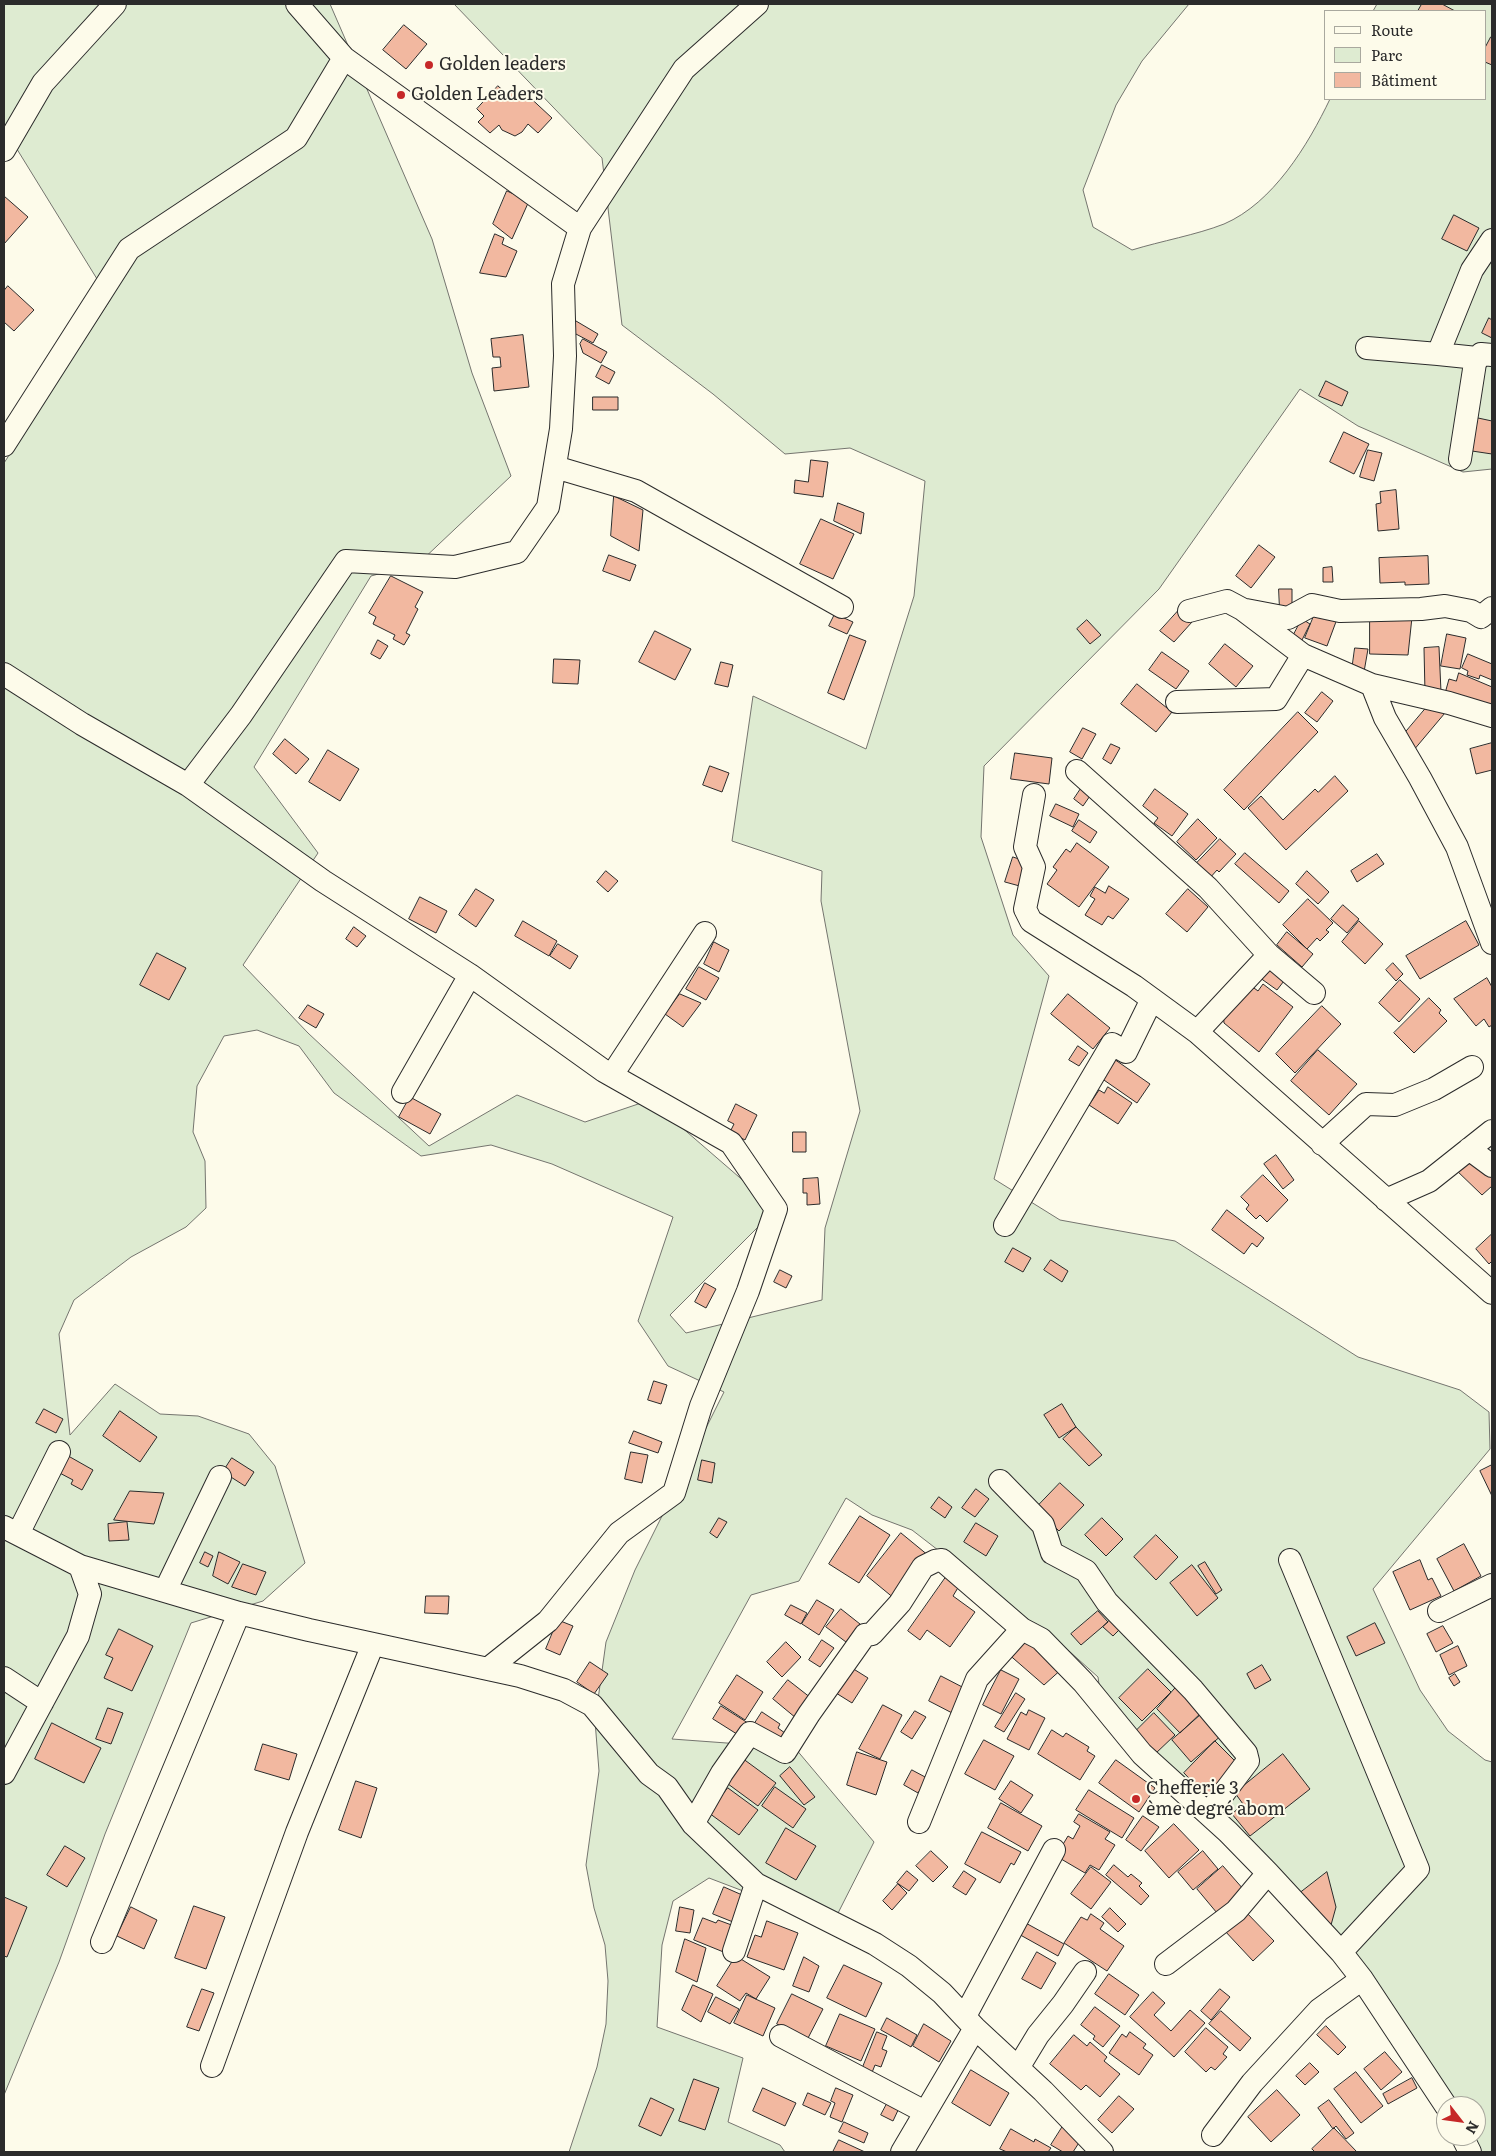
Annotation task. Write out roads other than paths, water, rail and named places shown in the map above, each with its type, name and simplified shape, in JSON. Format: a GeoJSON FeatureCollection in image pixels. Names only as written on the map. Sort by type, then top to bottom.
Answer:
{"type":"FeatureCollection","features":[{"type":"Feature","properties":{"kind":"street"},"geometry":{"type":"LineString","coordinates":[[4,150],[43,83],[115,4]]}},
{"type":"Feature","properties":{"kind":"street"},"geometry":{"type":"LineString","coordinates":[[297,4],[344,58],[580,228]]}},
{"type":"Feature","properties":{"kind":"street"},"geometry":{"type":"LineString","coordinates":[[188,785],[240,715],[346,561],[455,567],[517,552],[548,507],[561,429],[565,356],[563,284],[580,228],[684,69],[757,4]]}},
{"type":"Feature","properties":{"kind":"street"},"geometry":{"type":"LineString","coordinates":[[4,445],[129,249],[296,138],[344,58]]}},
{"type":"Feature","properties":{"kind":"street"},"geometry":{"type":"LineString","coordinates":[[1438,354],[1472,270],[1492,240]]}},
{"type":"Feature","properties":{"kind":"street"},"geometry":{"type":"LineString","coordinates":[[1367,348],[1485,357]]}},
{"type":"Feature","properties":{"kind":"street"},"geometry":{"type":"LineString","coordinates":[[1460,459],[1473,372],[1485,357]]}},
{"type":"Feature","properties":{"kind":"street"},"geometry":{"type":"LineString","coordinates":[[555,466],[636,491],[842,606]]}},
{"type":"Feature","properties":{"kind":"street"},"geometry":{"type":"LineString","coordinates":[[1189,611],[1223,600],[1230,602],[1303,655],[1372,685],[1449,703],[1492,716]]}},
{"type":"Feature","properties":{"kind":"street"},"geometry":{"type":"LineString","coordinates":[[1242,609],[1288,618],[1312,605],[1340,611],[1422,609],[1445,606],[1471,611],[1481,617],[1492,608]]}},
{"type":"Feature","properties":{"kind":"street"},"geometry":{"type":"LineString","coordinates":[[1177,702],[1276,699],[1303,655]]}},
{"type":"Feature","properties":{"kind":"street"},"geometry":{"type":"LineString","coordinates":[[4,674],[82,724],[188,785],[323,881],[470,975],[612,1075],[731,1144],[776,1209],[748,1291],[701,1406],[674,1493],[619,1533],[548,1620],[489,1668]]}},
{"type":"Feature","properties":{"kind":"street"},"geometry":{"type":"LineString","coordinates":[[1372,685],[1385,718],[1457,847],[1492,943]]}},
{"type":"Feature","properties":{"kind":"street"},"geometry":{"type":"LineString","coordinates":[[1077,771],[1208,888],[1269,955],[1314,993]]}},
{"type":"Feature","properties":{"kind":"street"},"geometry":{"type":"LineString","coordinates":[[1034,795],[1025,847],[1034,867],[1025,909],[1031,921],[1152,999],[1197,1032],[1492,1293]]}},
{"type":"Feature","properties":{"kind":"street"},"geometry":{"type":"LineString","coordinates":[[612,1075],[705,933]]}},
{"type":"Feature","properties":{"kind":"street"},"geometry":{"type":"LineString","coordinates":[[1197,1032],[1269,955]]}},
{"type":"Feature","properties":{"kind":"street"},"geometry":{"type":"LineString","coordinates":[[403,1092],[470,975]]}},
{"type":"Feature","properties":{"kind":"street"},"geometry":{"type":"LineString","coordinates":[[1005,1225],[1112,1044],[1126,1052],[1152,999]]}},
{"type":"Feature","properties":{"kind":"street"},"geometry":{"type":"LineString","coordinates":[[1322,1144],[1366,1104],[1395,1105],[1434,1089],[1472,1067]]}},
{"type":"Feature","properties":{"kind":"street"},"geometry":{"type":"LineString","coordinates":[[1386,1200],[1429,1181],[1492,1131]]}},
{"type":"Feature","properties":{"kind":"street"},"geometry":{"type":"LineString","coordinates":[[1469,1149],[1492,1166]]}},
{"type":"Feature","properties":{"kind":"street"},"geometry":{"type":"LineString","coordinates":[[59,1452],[11,1531],[80,1566],[239,1613],[489,1668],[564,1690],[592,1705],[649,1774],[667,1787],[693,1824],[756,1884],[875,1944],[909,1966],[942,1993],[1043,2091],[1093,2149]]}},
{"type":"Feature","properties":{"kind":"street"},"geometry":{"type":"LineString","coordinates":[[165,1591],[220,1477]]}},
{"type":"Feature","properties":{"kind":"street"},"geometry":{"type":"LineString","coordinates":[[1000,1481],[1044,1525],[1052,1553],[1086,1571],[1107,1602],[1193,1690],[1246,1754],[1248,1761],[1208,1814]]}},
{"type":"Feature","properties":{"kind":"street"},"geometry":{"type":"LineString","coordinates":[[693,1824],[722,1773],[750,1733],[785,1752],[809,1714],[865,1635],[872,1634],[900,1603],[923,1567],[942,1560],[1022,1629],[1041,1639],[1083,1682],[1142,1754],[1208,1814],[1268,1873],[1341,1952],[1362,1979],[1439,2096]]}},
{"type":"Feature","properties":{"kind":"street"},"geometry":{"type":"LineString","coordinates":[[1290,1560],[1418,1869],[1341,1952]]}},
{"type":"Feature","properties":{"kind":"street"},"geometry":{"type":"LineString","coordinates":[[4,1773],[78,1636],[90,1594],[80,1566]]}},
{"type":"Feature","properties":{"kind":"street"},"geometry":{"type":"LineString","coordinates":[[1439,1611],[1492,1585]]}},
{"type":"Feature","properties":{"kind":"street"},"geometry":{"type":"LineString","coordinates":[[102,1942],[239,1613]]}},
{"type":"Feature","properties":{"kind":"street"},"geometry":{"type":"LineString","coordinates":[[919,1822],[978,1679],[1022,1629]]}},
{"type":"Feature","properties":{"kind":"street"},"geometry":{"type":"LineString","coordinates":[[212,2066],[297,1832],[373,1644]]}},
{"type":"Feature","properties":{"kind":"street"},"geometry":{"type":"LineString","coordinates":[[4,1678],[42,1703]]}},
{"type":"Feature","properties":{"kind":"street"},"geometry":{"type":"LineString","coordinates":[[902,2152],[925,2112],[1054,1850]]}},
{"type":"Feature","properties":{"kind":"street"},"geometry":{"type":"LineString","coordinates":[[1166,1964],[1236,1911],[1268,1873]]}},
{"type":"Feature","properties":{"kind":"street"},"geometry":{"type":"LineString","coordinates":[[734,1951],[756,1884]]}},
{"type":"Feature","properties":{"kind":"street"},"geometry":{"type":"LineString","coordinates":[[1018,2068],[1038,2035],[1063,2004],[1085,1972]]}},
{"type":"Feature","properties":{"kind":"street"},"geometry":{"type":"LineString","coordinates":[[1213,2135],[1252,2083],[1319,2010],[1362,1979]]}},
{"type":"Feature","properties":{"kind":"street"},"geometry":{"type":"LineString","coordinates":[[781,2036],[925,2112]]}},
{"type":"Feature","properties":{"kind":"place","name":"Golden leaders"},"geometry":{"type":"Point","coordinates":[429,65]}},
{"type":"Feature","properties":{"kind":"place","name":"Golden Leaders"},"geometry":{"type":"Point","coordinates":[401,95]}},
{"type":"Feature","properties":{"kind":"place","name":"Chefferie 3 ème degré abom"},"geometry":{"type":"Point","coordinates":[1136,1799]}}]}
